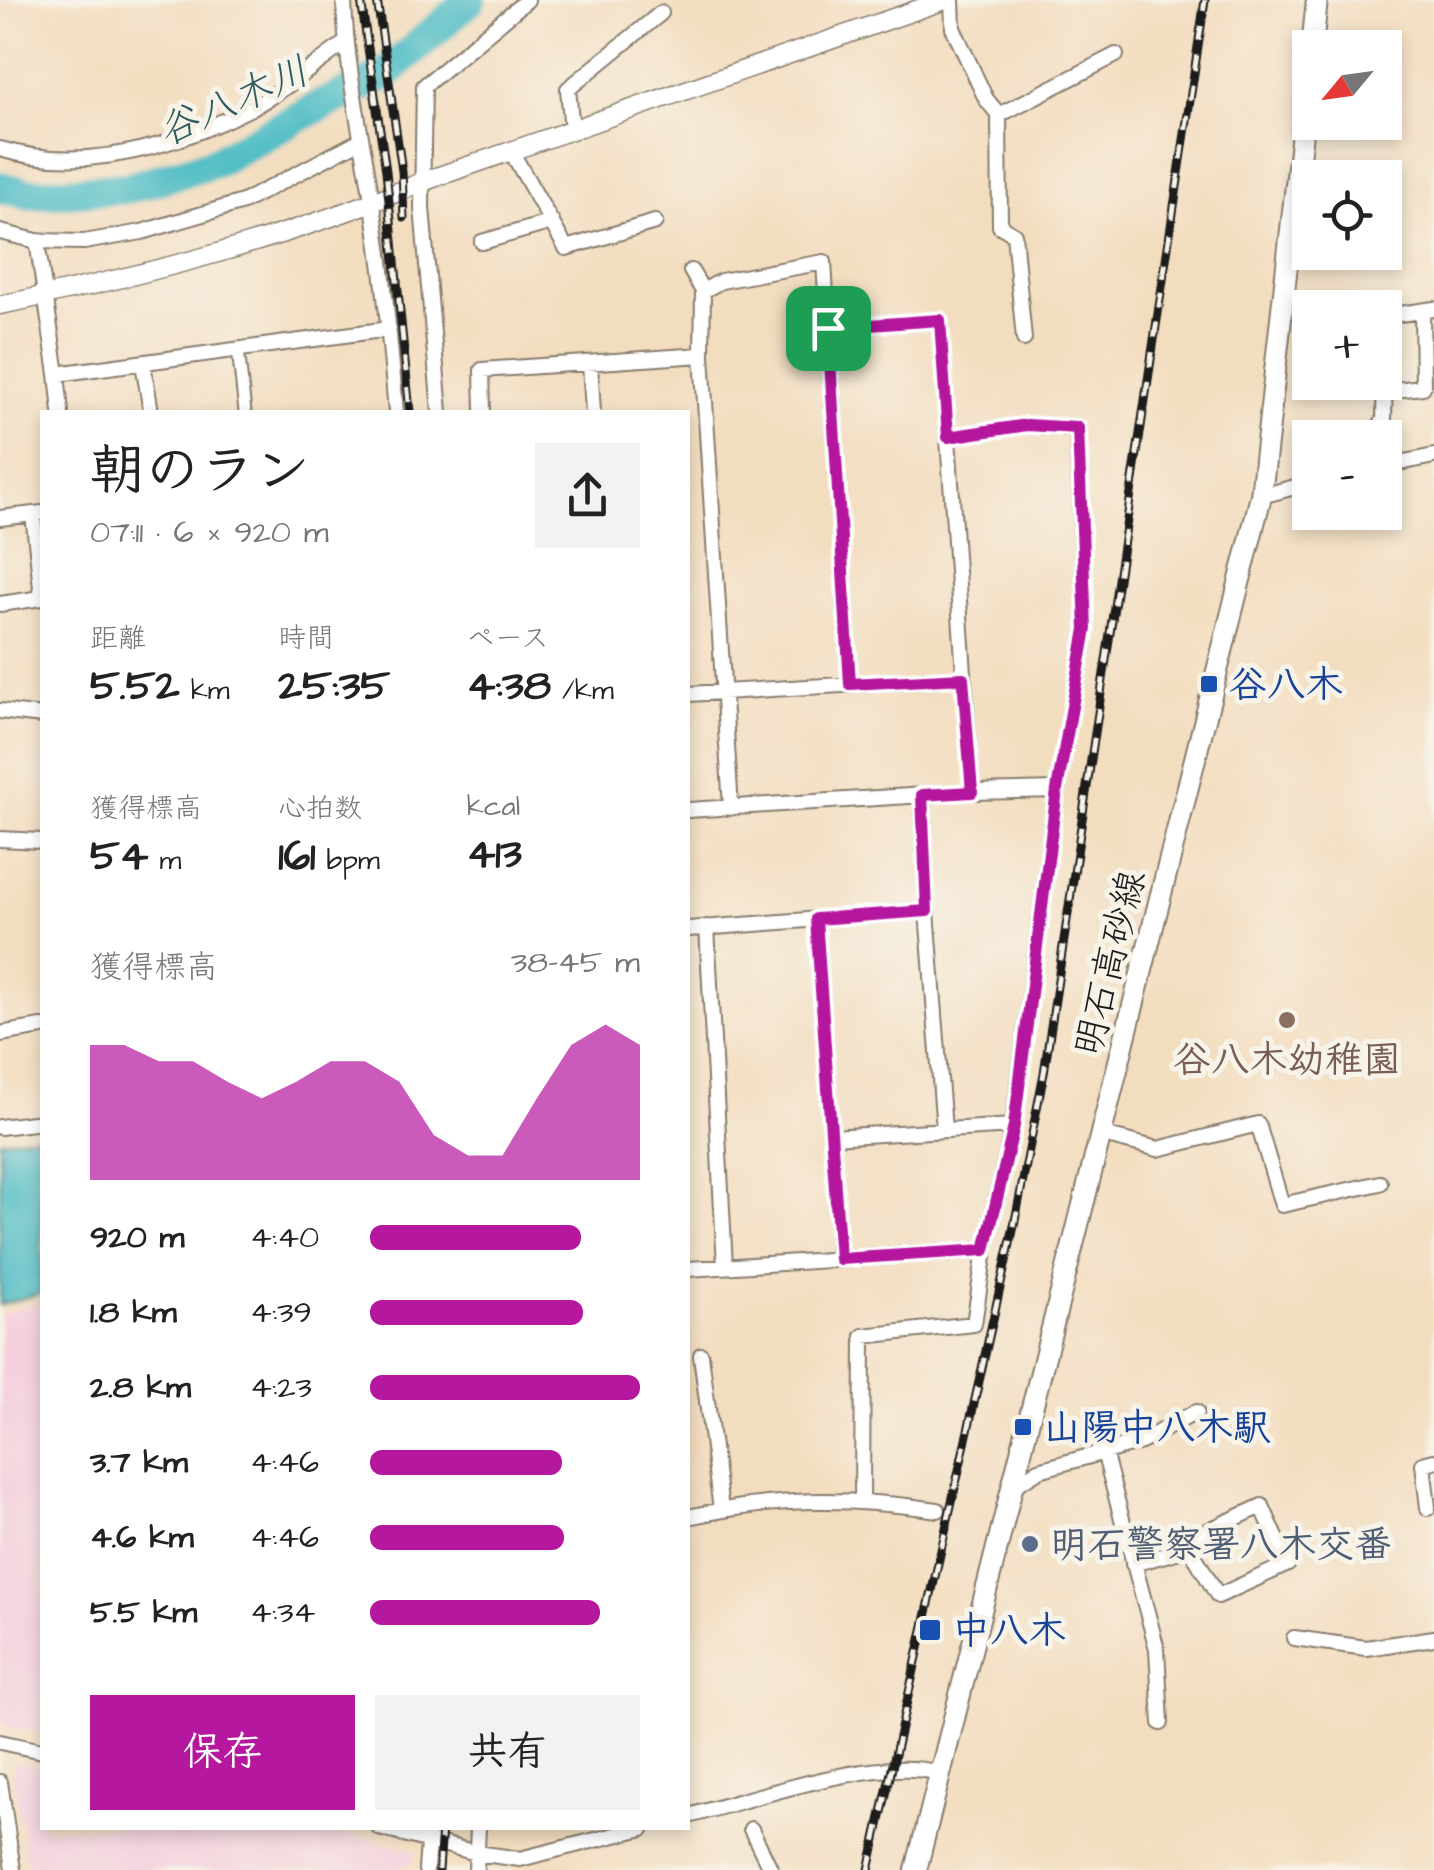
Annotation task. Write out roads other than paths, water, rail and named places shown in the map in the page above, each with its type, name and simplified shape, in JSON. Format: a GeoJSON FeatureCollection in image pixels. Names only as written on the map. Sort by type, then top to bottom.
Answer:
{"type":"FeatureCollection","features":[{"type":"Feature","properties":{"kind":"main road"},"geometry":{"type":"LineString","coordinates":[[1314,30],[1317,0]]}},
{"type":"Feature","properties":{"kind":"main road","name":"明石高砂線"},"geometry":{"type":"LineString","coordinates":[[916,1870],[1262,496],[1301,140]]}},
{"type":"Feature","properties":{"kind":"street"},"geometry":{"type":"LineString","coordinates":[[344,0],[346,43],[359,141],[373,203],[396,410]]}},
{"type":"Feature","properties":{"kind":"street"},"geometry":{"type":"LineString","coordinates":[[440,410],[422,182],[424,86],[526,0]]}},
{"type":"Feature","properties":{"kind":"street"},"geometry":{"type":"LineString","coordinates":[[0,304],[192,261],[373,203],[422,182],[948,0],[953,28],[986,99],[999,115],[1000,226],[1014,234],[1024,339]]}},
{"type":"Feature","properties":{"kind":"street"},"geometry":{"type":"LineString","coordinates":[[572,130],[568,89],[661,12]]}},
{"type":"Feature","properties":{"kind":"street"},"geometry":{"type":"LineString","coordinates":[[0,149],[53,160],[97,159],[185,137],[254,107],[346,43]]}},
{"type":"Feature","properties":{"kind":"street"},"geometry":{"type":"LineString","coordinates":[[999,115],[1116,55]]}},
{"type":"Feature","properties":{"kind":"street"},"geometry":{"type":"LineString","coordinates":[[0,232],[37,241],[84,242],[142,232],[242,202],[359,141]]}},
{"type":"Feature","properties":{"kind":"street"},"geometry":{"type":"LineString","coordinates":[[511,151],[566,248],[655,222]]}},
{"type":"Feature","properties":{"kind":"street"},"geometry":{"type":"LineString","coordinates":[[482,242],[552,222]]}},
{"type":"Feature","properties":{"kind":"street"},"geometry":{"type":"LineString","coordinates":[[37,241],[61,410]]}},
{"type":"Feature","properties":{"kind":"street"},"geometry":{"type":"LineString","coordinates":[[703,291],[721,281],[824,262],[850,684]]}},
{"type":"Feature","properties":{"kind":"street"},"geometry":{"type":"LineString","coordinates":[[691,272],[703,291],[702,355],[731,808]]}},
{"type":"Feature","properties":{"kind":"street"},"geometry":{"type":"LineString","coordinates":[[1402,314],[1428,310],[1423,388],[1402,390]]}},
{"type":"Feature","properties":{"kind":"street"},"geometry":{"type":"LineString","coordinates":[[828,328],[940,320],[972,792]]}},
{"type":"Feature","properties":{"kind":"street"},"geometry":{"type":"LineString","coordinates":[[57,374],[389,329]]}},
{"type":"Feature","properties":{"kind":"street"},"geometry":{"type":"LineString","coordinates":[[238,350],[245,410]]}},
{"type":"Feature","properties":{"kind":"street"},"geometry":{"type":"LineString","coordinates":[[483,410],[482,370],[702,355]]}},
{"type":"Feature","properties":{"kind":"street"},"geometry":{"type":"LineString","coordinates":[[144,362],[151,410]]}},
{"type":"Feature","properties":{"kind":"street"},"geometry":{"type":"LineString","coordinates":[[590,363],[593,410]]}},
{"type":"Feature","properties":{"kind":"street"},"geometry":{"type":"LineString","coordinates":[[862,1500],[863,1336],[974,1324],[985,1250],[1014,1126],[1057,790],[1086,629],[1078,428],[1027,425],[948,437]]}},
{"type":"Feature","properties":{"kind":"street"},"geometry":{"type":"LineString","coordinates":[[1402,463],[1434,456]]}},
{"type":"Feature","properties":{"kind":"street"},"geometry":{"type":"LineString","coordinates":[[1262,496],[1292,487]]}},
{"type":"Feature","properties":{"kind":"street"},"geometry":{"type":"LineString","coordinates":[[0,518],[38,514],[40,556]]}},
{"type":"Feature","properties":{"kind":"street"},"geometry":{"type":"LineString","coordinates":[[0,604],[40,597]]}},
{"type":"Feature","properties":{"kind":"street"},"geometry":{"type":"LineString","coordinates":[[690,694],[963,678]]}},
{"type":"Feature","properties":{"kind":"street"},"geometry":{"type":"LineString","coordinates":[[0,711],[40,716]]}},
{"type":"Feature","properties":{"kind":"street"},"geometry":{"type":"LineString","coordinates":[[690,810],[1057,790]]}},
{"type":"Feature","properties":{"kind":"street"},"geometry":{"type":"LineString","coordinates":[[922,795],[944,1130]]}},
{"type":"Feature","properties":{"kind":"street"},"geometry":{"type":"LineString","coordinates":[[0,839],[40,841]]}},
{"type":"Feature","properties":{"kind":"street"},"geometry":{"type":"LineString","coordinates":[[690,929],[927,911]]}},
{"type":"Feature","properties":{"kind":"street"},"geometry":{"type":"LineString","coordinates":[[816,919],[840,1259]]}},
{"type":"Feature","properties":{"kind":"street"},"geometry":{"type":"LineString","coordinates":[[707,928],[725,1266]]}},
{"type":"Feature","properties":{"kind":"street"},"geometry":{"type":"LineString","coordinates":[[0,1034],[40,1028]]}},
{"type":"Feature","properties":{"kind":"street"},"geometry":{"type":"LineString","coordinates":[[0,1127],[40,1122]]}},
{"type":"Feature","properties":{"kind":"street"},"geometry":{"type":"LineString","coordinates":[[1102,1135],[1158,1150],[1258,1124],[1282,1205],[1380,1183]]}},
{"type":"Feature","properties":{"kind":"street"},"geometry":{"type":"LineString","coordinates":[[832,1137],[1014,1126]]}},
{"type":"Feature","properties":{"kind":"street"},"geometry":{"type":"LineString","coordinates":[[690,1269],[985,1250]]}},
{"type":"Feature","properties":{"kind":"street"},"geometry":{"type":"LineString","coordinates":[[701,1356],[721,1510]]}},
{"type":"Feature","properties":{"kind":"street"},"geometry":{"type":"LineString","coordinates":[[1015,1485],[1038,1470],[1141,1442],[1196,1412]]}},
{"type":"Feature","properties":{"kind":"street"},"geometry":{"type":"LineString","coordinates":[[1104,1452],[1157,1648],[1161,1723]]}},
{"type":"Feature","properties":{"kind":"street"},"geometry":{"type":"LineString","coordinates":[[1411,1509],[1431,1508],[1423,1464],[1434,1461]]}},
{"type":"Feature","properties":{"kind":"street"},"geometry":{"type":"LineString","coordinates":[[690,1517],[780,1501],[862,1500],[938,1510]]}},
{"type":"Feature","properties":{"kind":"street"},"geometry":{"type":"LineString","coordinates":[[1262,1506],[1288,1564],[1218,1596],[1190,1548],[1186,1541],[1262,1506]]}},
{"type":"Feature","properties":{"kind":"street"},"geometry":{"type":"LineString","coordinates":[[1133,1564],[1190,1548]]}},
{"type":"Feature","properties":{"kind":"street"},"geometry":{"type":"LineString","coordinates":[[1294,1638],[1366,1648],[1434,1638]]}},
{"type":"Feature","properties":{"kind":"street"},"geometry":{"type":"LineString","coordinates":[[0,1742],[40,1752]]}},
{"type":"Feature","properties":{"kind":"street"},"geometry":{"type":"LineString","coordinates":[[690,1815],[872,1769],[920,1768],[939,1773]]}},
{"type":"Feature","properties":{"kind":"street"},"geometry":{"type":"LineString","coordinates":[[0,1782],[13,1870]]}},
{"type":"Feature","properties":{"kind":"street"},"geometry":{"type":"LineString","coordinates":[[751,1829],[771,1870]]}},
{"type":"Feature","properties":{"kind":"street"},"geometry":{"type":"LineString","coordinates":[[399,1830],[429,1833],[477,1853],[520,1859],[636,1830]]}},
{"type":"Feature","properties":{"kind":"street"},"geometry":{"type":"LineString","coordinates":[[476,1870],[478,1830]]}},
{"type":"Feature","properties":{"kind":"street"},"geometry":{"type":"LineString","coordinates":[[426,1870],[429,1833]]}},
{"type":"Feature","properties":{"kind":"water"},"geometry":{"type":"Polygon","coordinates":[[[40,1135],[40,1294],[0,1305],[0,1140],[40,1135]]]}},
{"type":"Feature","properties":{"kind":"waterway","name":"谷八木川"},"geometry":{"type":"LineString","coordinates":[[0,187],[29,194],[129,188],[213,163],[383,76],[470,0]]}},
{"type":"Feature","properties":{"kind":"railway"},"geometry":{"type":"LineString","coordinates":[[361,0],[386,171],[410,410]]}},
{"type":"Feature","properties":{"kind":"railway"},"geometry":{"type":"LineString","coordinates":[[377,0],[402,171],[404,218]]}},
{"type":"Feature","properties":{"kind":"railway"},"geometry":{"type":"LineString","coordinates":[[869,1870],[1014,1226],[1044,1073],[1205,0]]}},
{"type":"Feature","properties":{"kind":"railway"},"geometry":{"type":"LineString","coordinates":[[439,1870],[442,1830]]}},
{"type":"Feature","properties":{"kind":"place","name":"谷八木"},"geometry":{"type":"Point","coordinates":[1209,684]}},
{"type":"Feature","properties":{"kind":"place","name":"谷八木幼稚園"},"geometry":{"type":"Point","coordinates":[1287,1020]}},
{"type":"Feature","properties":{"kind":"place","name":"山陽中八木駅"},"geometry":{"type":"Point","coordinates":[1023,1427]}},
{"type":"Feature","properties":{"kind":"place","name":"明石警察署八木交番"},"geometry":{"type":"Point","coordinates":[1030,1544]}},
{"type":"Feature","properties":{"kind":"place","name":"中八木"},"geometry":{"type":"Point","coordinates":[930,1630]}}]}
